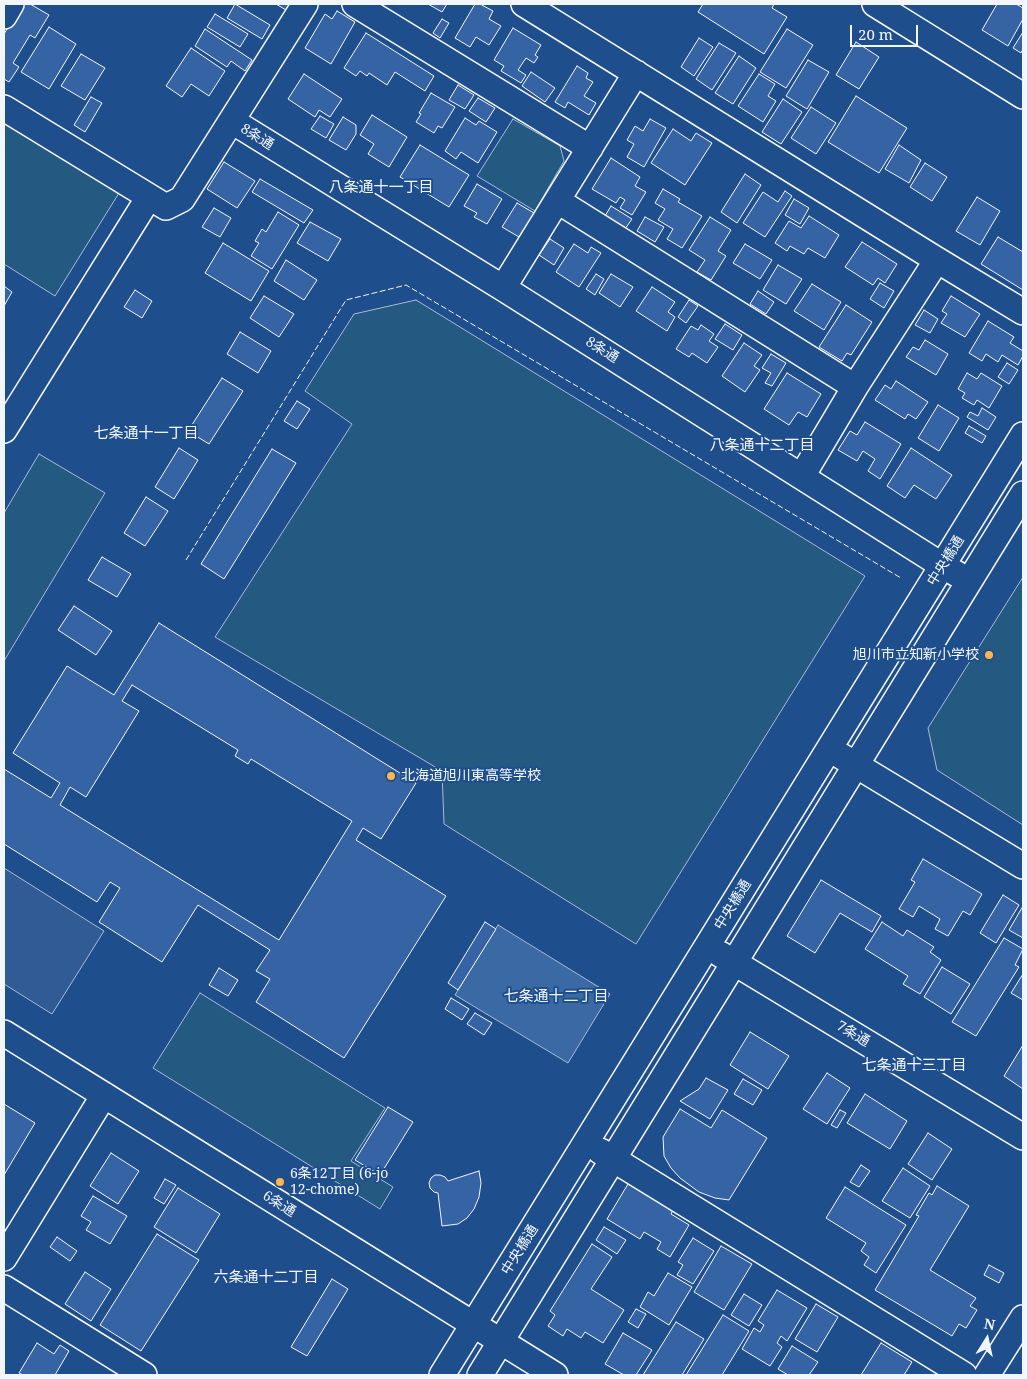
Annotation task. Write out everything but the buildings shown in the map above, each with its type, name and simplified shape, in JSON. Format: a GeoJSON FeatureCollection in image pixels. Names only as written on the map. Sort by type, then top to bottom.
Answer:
{"type":"FeatureCollection","features":[{"type":"Feature","properties":{"kind":"street"},"geometry":{"type":"LineString","coordinates":[[4,16],[11,4]]}},
{"type":"Feature","properties":{"kind":"street"},"geometry":{"type":"LineString","coordinates":[[4,108],[166,207],[182,198],[305,4]]}},
{"type":"Feature","properties":{"kind":"street"},"geometry":{"type":"LineString","coordinates":[[356,4],[590,148]]}},
{"type":"Feature","properties":{"kind":"street"},"geometry":{"type":"LineString","coordinates":[[524,4],[1023,312]]}},
{"type":"Feature","properties":{"kind":"street"},"geometry":{"type":"LineString","coordinates":[[875,4],[1023,96]]}},
{"type":"Feature","properties":{"kind":"street"},"geometry":{"type":"LineString","coordinates":[[503,288],[636,73]]}},
{"type":"Feature","properties":{"kind":"street","name":"8条通"},"geometry":{"type":"LineString","coordinates":[[232,121],[503,288],[943,566],[970,581]]}},
{"type":"Feature","properties":{"kind":"street"},"geometry":{"type":"LineString","coordinates":[[4,430],[149,197]]}},
{"type":"Feature","properties":{"kind":"street"},"geometry":{"type":"LineString","coordinates":[[558,201],[855,387]]}},
{"type":"Feature","properties":{"kind":"street"},"geometry":{"type":"LineString","coordinates":[[802,476],[855,387],[937,260]]}},
{"type":"Feature","properties":{"kind":"street","name":"中央橋通"},"geometry":{"type":"LineString","coordinates":[[442,1375],[1023,435]]}},
{"type":"Feature","properties":{"kind":"street"},"geometry":{"type":"LineString","coordinates":[[480,1375],[1023,494]]}},
{"type":"Feature","properties":{"kind":"street"},"geometry":{"type":"LineString","coordinates":[[830,748],[1023,866]]}},
{"type":"Feature","properties":{"kind":"street","name":"7条通"},"geometry":{"type":"LineString","coordinates":[[708,946],[1023,1137]]}},
{"type":"Feature","properties":{"kind":"street","name":"6条通"},"geometry":{"type":"LineString","coordinates":[[4,1033],[555,1375]]}},
{"type":"Feature","properties":{"kind":"street"},"geometry":{"type":"LineString","coordinates":[[4,1258],[104,1095]]}},
{"type":"Feature","properties":{"kind":"street"},"geometry":{"type":"LineString","coordinates":[[586,1142],[964,1375]]}},
{"type":"Feature","properties":{"kind":"street"},"geometry":{"type":"LineString","coordinates":[[4,1288],[144,1375]]}},
{"type":"Feature","properties":{"kind":"street"},"geometry":{"type":"LineString","coordinates":[[987,1375],[1023,1318]]}},
{"type":"Feature","properties":{"kind":"shaded area"},"geometry":{"type":"Polygon","coordinates":[[[513,119],[560,146],[564,161],[535,211],[477,176],[513,119]]]}},
{"type":"Feature","properties":{"kind":"shaded area"},"geometry":{"type":"Polygon","coordinates":[[[4,122],[119,193],[55,296],[4,264],[4,122]]]}},
{"type":"Feature","properties":{"kind":"shaded area"},"geometry":{"type":"Polygon","coordinates":[[[416,300],[865,576],[636,944],[444,824],[442,771],[215,637],[352,424],[305,391],[354,314],[416,300]]]}},
{"type":"Feature","properties":{"kind":"shaded area"},"geometry":{"type":"Polygon","coordinates":[[[39,454],[105,493],[4,661],[4,513],[39,454]]]}},
{"type":"Feature","properties":{"kind":"shaded area","name":"旭川市立知新小学校"},"geometry":{"type":"Polygon","coordinates":[[[1023,577],[1023,825],[937,770],[928,728],[1023,577]]]}},
{"type":"Feature","properties":{"kind":"shaded area"},"geometry":{"type":"Polygon","coordinates":[[[4,868],[104,931],[52,1014],[4,984],[4,868]]]}},
{"type":"Feature","properties":{"kind":"shaded area"},"geometry":{"type":"Polygon","coordinates":[[[498,925],[610,994],[568,1063],[455,995],[498,925]]]}},
{"type":"Feature","properties":{"kind":"shaded area"},"geometry":{"type":"Polygon","coordinates":[[[200,993],[385,1108],[351,1161],[393,1187],[380,1209],[153,1068],[200,993]]]}},
{"type":"Feature","properties":{"kind":"fence"},"geometry":{"type":"LineString","coordinates":[[186,560],[346,300],[406,285],[901,578]]}},
{"type":"Feature","properties":{"kind":"place","name":"旭川市立知新小学校"},"geometry":{"type":"Point","coordinates":[989,655]}},
{"type":"Feature","properties":{"kind":"place","name":"北海道旭川東高等学校"},"geometry":{"type":"Point","coordinates":[391,776]}},
{"type":"Feature","properties":{"kind":"place","name":"6条12丁目 (6-jo 12-chome)"},"geometry":{"type":"Point","coordinates":[280,1182]}},
{"type":"Feature","properties":{"kind":"district","name":"八条通十一丁目"},"geometry":{"type":"Point","coordinates":[381,188]}},
{"type":"Feature","properties":{"kind":"district","name":"七条通十一丁目"},"geometry":{"type":"Point","coordinates":[146,434]}},
{"type":"Feature","properties":{"kind":"district","name":"八条通十二丁目"},"geometry":{"type":"Point","coordinates":[762,446]}},
{"type":"Feature","properties":{"kind":"district","name":"七条通十二丁目"},"geometry":{"type":"Point","coordinates":[556,997]}},
{"type":"Feature","properties":{"kind":"district","name":"七条通十三丁目"},"geometry":{"type":"Point","coordinates":[914,1066]}},
{"type":"Feature","properties":{"kind":"district","name":"六条通十二丁目"},"geometry":{"type":"Point","coordinates":[266,1278]}}]}
